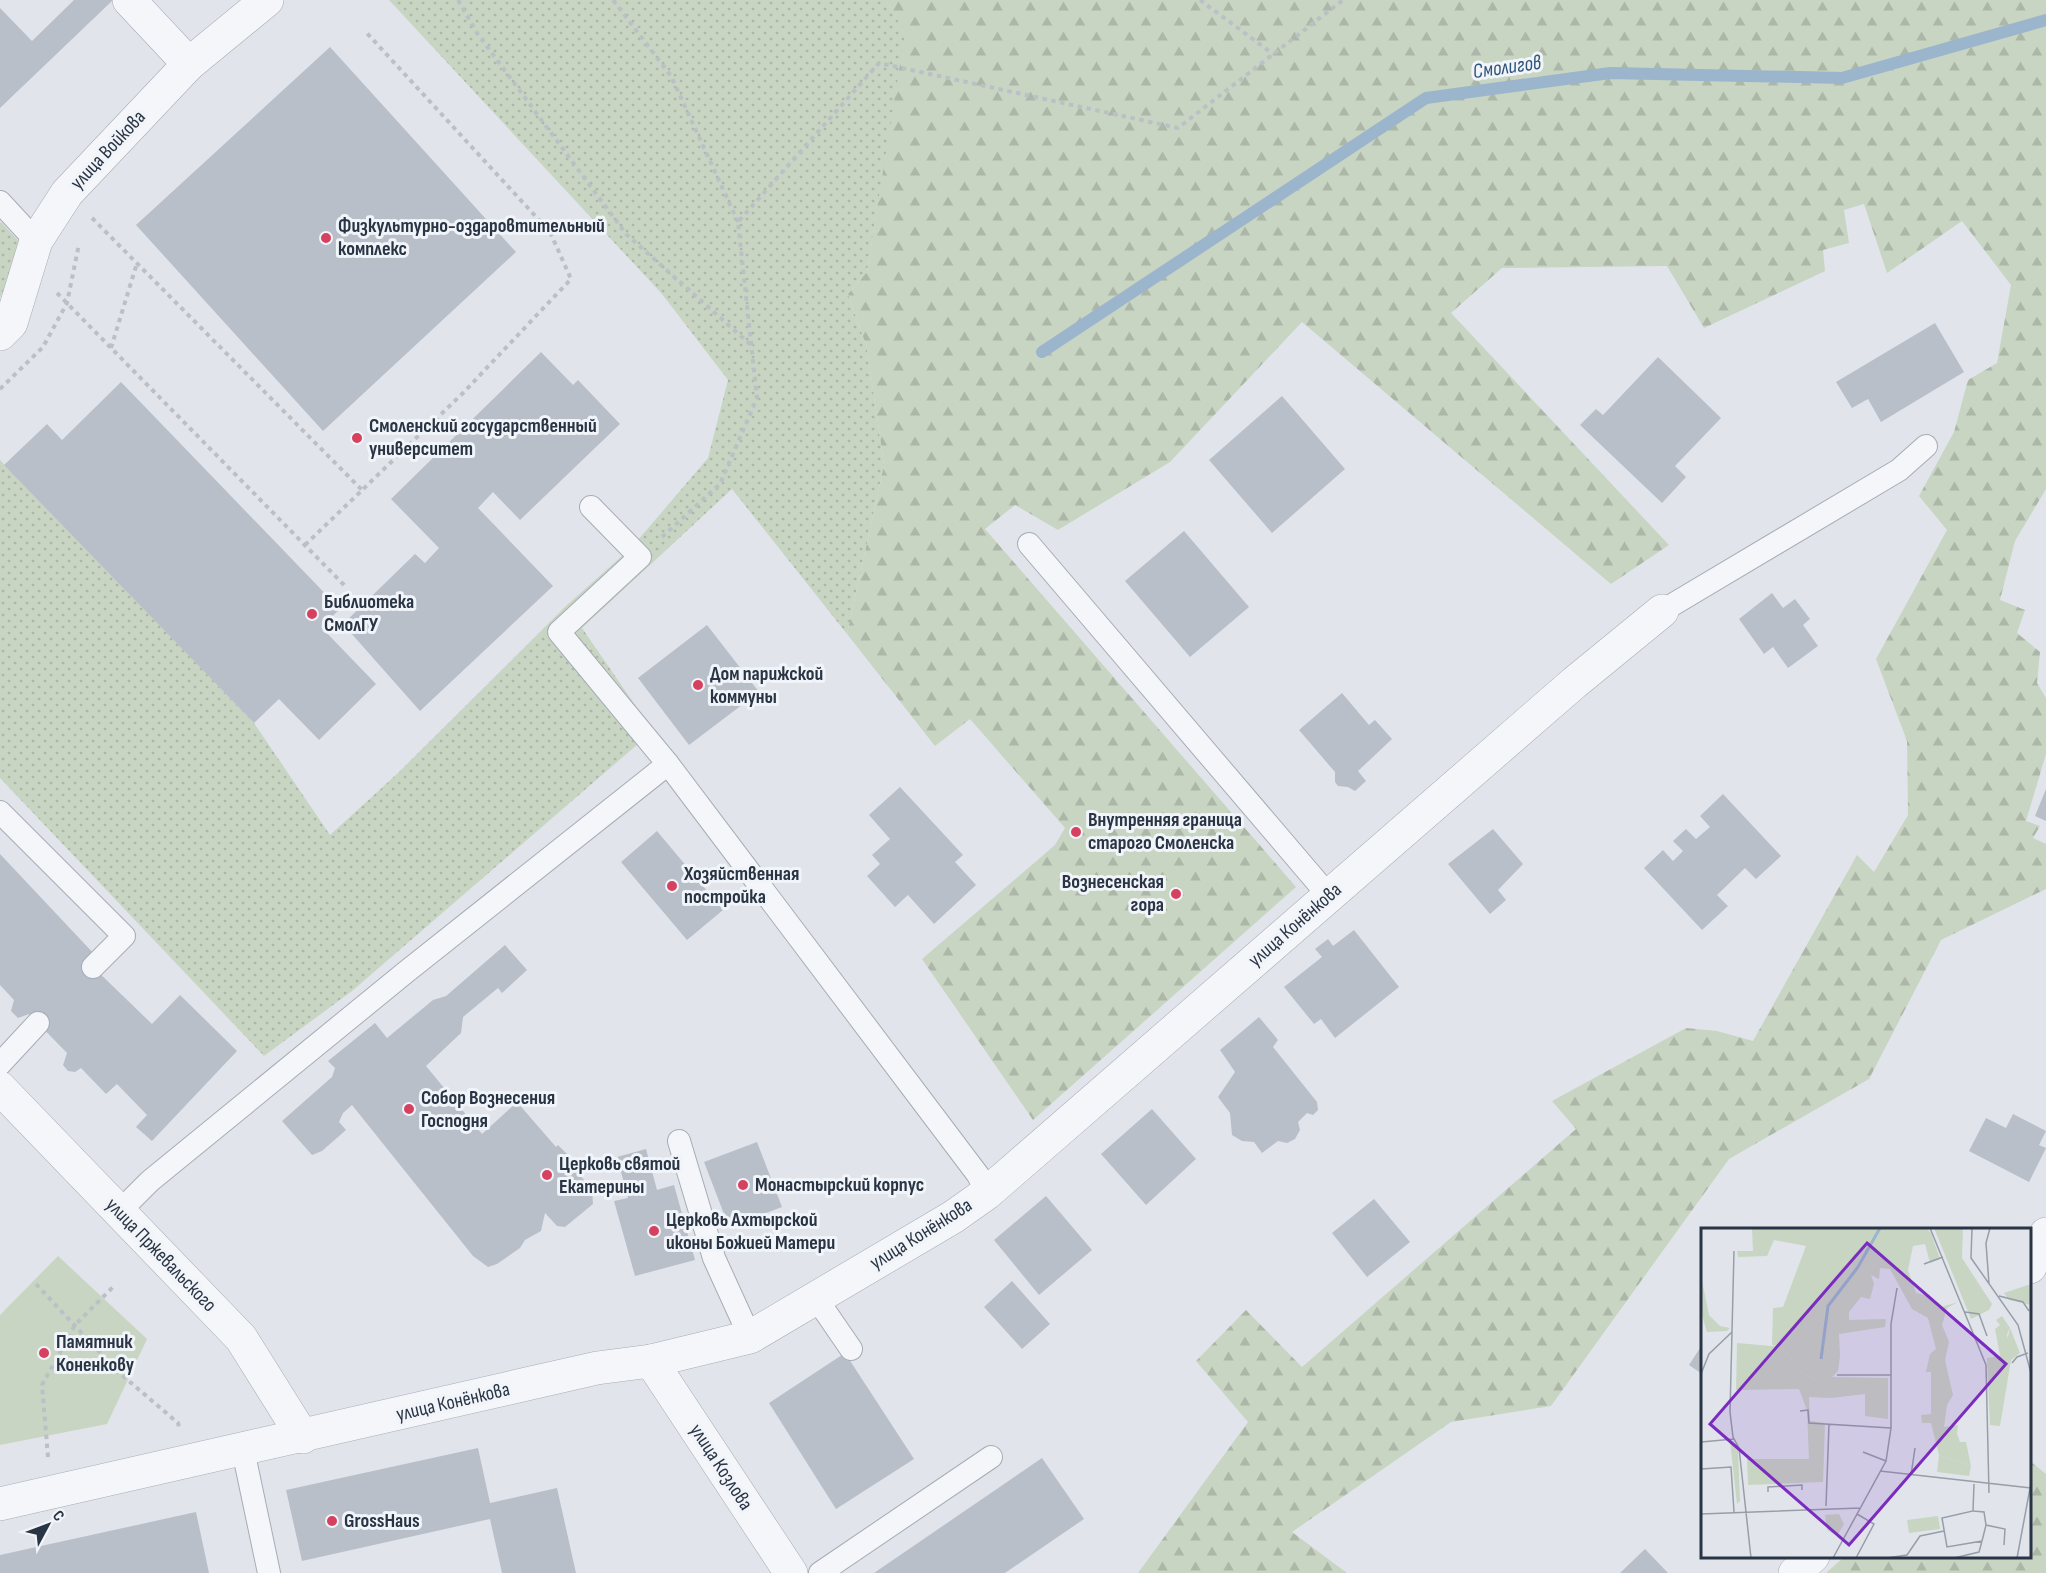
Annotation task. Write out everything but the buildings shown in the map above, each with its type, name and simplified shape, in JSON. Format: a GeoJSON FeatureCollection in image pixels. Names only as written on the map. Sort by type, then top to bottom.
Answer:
{"type":"FeatureCollection","features":[{"type":"Feature","properties":{"kind":"street"},"geometry":{"type":"LineString","coordinates":[[129,0],[189,64]]}},
{"type":"Feature","properties":{"kind":"street","name":"улица Войкова"},"geometry":{"type":"LineString","coordinates":[[0,334],[11,323],[32,253],[189,64],[267,0]]}},
{"type":"Feature","properties":{"kind":"street","name":"улица Конёнкова"},"geometry":{"type":"LineString","coordinates":[[0,1504],[303,1437],[597,1368],[651,1361],[750,1337],[953,1217],[987,1193],[1574,683],[1662,611]]}},
{"type":"Feature","properties":{"kind":"street","name":"улица Пржевальского"},"geometry":{"type":"LineString","coordinates":[[0,1088],[241,1338],[303,1437]]}},
{"type":"Feature","properties":{"kind":"street"},"geometry":{"type":"LineString","coordinates":[[2031,1265],[2046,1234]]}},
{"type":"Feature","properties":{"kind":"street","name":"улица Козлова"},"geometry":{"type":"LineString","coordinates":[[651,1361],[791,1573]]}},
{"type":"Feature","properties":{"kind":"street"},"geometry":{"type":"LineString","coordinates":[[1796,1573],[1812,1558]]}},
{"type":"Feature","properties":{"kind":"lane"},"geometry":{"type":"LineString","coordinates":[[0,202],[32,253]]}},
{"type":"Feature","properties":{"kind":"lane"},"geometry":{"type":"LineString","coordinates":[[1662,611],[1899,470],[1926,446]]}},
{"type":"Feature","properties":{"kind":"lane"},"geometry":{"type":"LineString","coordinates":[[591,507],[639,557],[559,632],[668,764],[978,1175],[987,1193]]}},
{"type":"Feature","properties":{"kind":"lane"},"geometry":{"type":"LineString","coordinates":[[1029,544],[1329,896]]}},
{"type":"Feature","properties":{"kind":"lane"},"geometry":{"type":"LineString","coordinates":[[120,1211],[150,1180],[668,764]]}},
{"type":"Feature","properties":{"kind":"lane"},"geometry":{"type":"LineString","coordinates":[[0,812],[124,936],[93,967]]}},
{"type":"Feature","properties":{"kind":"lane"},"geometry":{"type":"LineString","coordinates":[[0,1064],[38,1023]]}},
{"type":"Feature","properties":{"kind":"lane"},"geometry":{"type":"LineString","coordinates":[[679,1141],[714,1258],[750,1337]]}},
{"type":"Feature","properties":{"kind":"lane"},"geometry":{"type":"LineString","coordinates":[[816,1298],[851,1349]]}},
{"type":"Feature","properties":{"kind":"lane"},"geometry":{"type":"LineString","coordinates":[[243,1450],[269,1573]]}},
{"type":"Feature","properties":{"kind":"lane"},"geometry":{"type":"LineString","coordinates":[[820,1573],[991,1457]]}},
{"type":"Feature","properties":{"kind":"path"},"geometry":{"type":"LineString","coordinates":[[458,0],[477,33],[626,234],[751,346]]}},
{"type":"Feature","properties":{"kind":"path"},"geometry":{"type":"LineString","coordinates":[[613,0],[671,76],[738,222],[757,398],[720,484],[639,557]]}},
{"type":"Feature","properties":{"kind":"path"},"geometry":{"type":"LineString","coordinates":[[1200,0],[1273,54]]}},
{"type":"Feature","properties":{"kind":"path"},"geometry":{"type":"LineString","coordinates":[[738,222],[879,63],[1178,128],[1343,0]]}},
{"type":"Feature","properties":{"kind":"path"},"geometry":{"type":"LineString","coordinates":[[305,545],[463,393],[571,279],[550,232],[365,31]]}},
{"type":"Feature","properties":{"kind":"path"},"geometry":{"type":"LineString","coordinates":[[76,202],[362,490]]}},
{"type":"Feature","properties":{"kind":"path"},"geometry":{"type":"LineString","coordinates":[[0,389],[44,347],[67,303],[76,202]]}},
{"type":"Feature","properties":{"kind":"path"},"geometry":{"type":"LineString","coordinates":[[32,253],[67,303],[347,588]]}},
{"type":"Feature","properties":{"kind":"path"},"geometry":{"type":"LineString","coordinates":[[111,349],[137,262]]}},
{"type":"Feature","properties":{"kind":"path"},"geometry":{"type":"LineString","coordinates":[[36,1284],[116,1370],[178,1423],[190,1461]]}},
{"type":"Feature","properties":{"kind":"path"},"geometry":{"type":"LineString","coordinates":[[48,1459],[42,1385],[75,1325],[115,1285]]}},
{"type":"Feature","properties":{"kind":"green space"},"geometry":{"type":"Polygon","coordinates":[[[389,0],[886,0],[906,33],[867,272],[848,294],[867,348],[884,465],[847,634],[732,489],[582,628],[653,731],[352,991],[264,1056],[0,778],[0,460],[254,723],[330,835],[398,773],[566,606],[632,547],[708,458],[728,380],[662,294],[389,0]]]}},
{"type":"Feature","properties":{"kind":"green space"},"geometry":{"type":"Polygon","coordinates":[[[886,0],[2046,0],[2046,489],[2015,541],[2000,600],[2025,610],[2017,633],[2040,652],[2037,683],[2046,698],[2046,754],[2026,821],[2040,826],[2033,838],[2046,844],[2046,889],[1941,940],[1869,1079],[1729,1159],[1551,1406],[1451,1422],[1292,1532],[1347,1573],[1138,1573],[1248,1422],[1196,1361],[1246,1310],[1302,1367],[1576,1129],[1552,1101],[1686,1028],[1717,1031],[1753,1041],[1857,855],[1874,872],[1908,815],[1907,741],[1876,659],[1947,530],[1919,496],[1954,432],[1968,380],[1997,363],[2011,285],[1962,221],[1887,273],[1864,204],[1844,210],[1849,243],[1823,250],[1825,271],[1704,328],[1667,266],[1502,268],[1451,313],[1669,545],[1611,584],[1302,322],[1170,462],[1058,530],[1015,505],[985,529],[1296,887],[1033,1120],[922,959],[1055,845],[1065,828],[970,719],[935,746],[847,634],[884,465],[867,348],[848,294],[867,272],[905,33],[886,0]]]}},
{"type":"Feature","properties":{"kind":"green space"},"geometry":{"type":"Polygon","coordinates":[[[0,223],[23,246],[0,298],[0,223]]]}},
{"type":"Feature","properties":{"kind":"green space"},"geometry":{"type":"Polygon","coordinates":[[[58,1256],[147,1339],[107,1424],[0,1445],[0,1315],[58,1256]]]}},
{"type":"Feature","properties":{"kind":"green space"},"geometry":{"type":"Polygon","coordinates":[[[2031,1462],[2046,1474],[2046,1573],[1826,1573],[1843,1558],[2031,1558],[2031,1462]]]}},
{"type":"Feature","properties":{"kind":"waterway","name":"Смолигов"},"geometry":{"type":"LineString","coordinates":[[1042,352],[1426,98],[1610,73],[1842,78],[2046,20]]}},
{"type":"Feature","properties":{"kind":"place","name":"Физкультурно-оздаровтительный комплекс"},"geometry":{"type":"Point","coordinates":[326,238]}},
{"type":"Feature","properties":{"kind":"place","name":"Смоленский государственный университет"},"geometry":{"type":"Point","coordinates":[357,438]}},
{"type":"Feature","properties":{"kind":"place","name":"Библиотека СмолГУ"},"geometry":{"type":"Point","coordinates":[312,614]}},
{"type":"Feature","properties":{"kind":"place","name":"Дом парижской коммуны"},"geometry":{"type":"Point","coordinates":[698,685]}},
{"type":"Feature","properties":{"kind":"place","name":"Внутренняя граница старого Смоленска"},"geometry":{"type":"Point","coordinates":[1076,832]}},
{"type":"Feature","properties":{"kind":"place","name":"Хозяйственная постройка"},"geometry":{"type":"Point","coordinates":[672,886]}},
{"type":"Feature","properties":{"kind":"place","name":"Вознесенская гора"},"geometry":{"type":"Point","coordinates":[1176,894]}},
{"type":"Feature","properties":{"kind":"place","name":"Собор Вознесения Господня"},"geometry":{"type":"Point","coordinates":[409,1109]}},
{"type":"Feature","properties":{"kind":"place","name":"Церковь святой Екатерины"},"geometry":{"type":"Point","coordinates":[547,1175]}},
{"type":"Feature","properties":{"kind":"place","name":"Монастырский корпус"},"geometry":{"type":"Point","coordinates":[743,1185]}},
{"type":"Feature","properties":{"kind":"place","name":"Церковь Ахтырской иконы Божией Матери"},"geometry":{"type":"Point","coordinates":[654,1231]}},
{"type":"Feature","properties":{"kind":"place","name":"Памятник Коненкову"},"geometry":{"type":"Point","coordinates":[44,1353]}},
{"type":"Feature","properties":{"kind":"place","name":"GrossHaus"},"geometry":{"type":"Point","coordinates":[332,1521]}}]}
